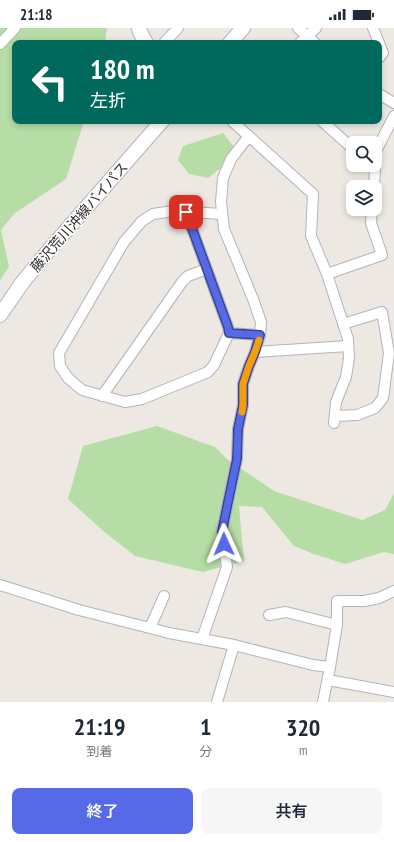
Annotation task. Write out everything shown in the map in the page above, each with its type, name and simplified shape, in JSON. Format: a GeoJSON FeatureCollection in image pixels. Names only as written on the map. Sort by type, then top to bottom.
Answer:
{"type":"FeatureCollection","features":[{"type":"Feature","properties":{"kind":"main road"},"geometry":{"type":"LineString","coordinates":[[139,28],[144,40]]}},
{"type":"Feature","properties":{"kind":"main road"},"geometry":{"type":"LineString","coordinates":[[233,40],[243,28]]}},
{"type":"Feature","properties":{"kind":"main road","name":"藤沢荒川沖線バイパス"},"geometry":{"type":"LineString","coordinates":[[0,315],[22,283],[50,249],[159,124]]}},
{"type":"Feature","properties":{"kind":"street"},"geometry":{"type":"LineString","coordinates":[[0,44],[15,28]]}},
{"type":"Feature","properties":{"kind":"street"},"geometry":{"type":"LineString","coordinates":[[167,40],[178,28]]}},
{"type":"Feature","properties":{"kind":"street"},"geometry":{"type":"LineString","coordinates":[[298,28],[303,39],[316,28]]}},
{"type":"Feature","properties":{"kind":"street"},"geometry":{"type":"LineString","coordinates":[[374,28],[378,40]]}},
{"type":"Feature","properties":{"kind":"street"},"geometry":{"type":"LineString","coordinates":[[382,96],[394,103]]}},
{"type":"Feature","properties":{"kind":"street"},"geometry":{"type":"LineString","coordinates":[[382,139],[394,116]]}},
{"type":"Feature","properties":{"kind":"street"},"geometry":{"type":"LineString","coordinates":[[235,124],[313,194],[312,236],[327,274],[348,340],[349,358],[346,377],[336,402],[335,419],[357,415],[375,408],[383,398],[389,353],[382,312],[343,324]]}},
{"type":"Feature","properties":{"kind":"street"},"geometry":{"type":"LineString","coordinates":[[325,124],[346,143]]}},
{"type":"Feature","properties":{"kind":"street"},"geometry":{"type":"LineString","coordinates":[[202,639],[227,567],[222,532],[237,459],[238,429],[243,405],[243,384],[260,335],[261,322],[224,228],[221,202],[223,178],[231,159],[249,136]]}},
{"type":"Feature","properties":{"kind":"street"},"geometry":{"type":"LineString","coordinates":[[186,212],[228,327],[229,333],[214,365],[208,372],[142,399],[125,402],[82,390],[68,378],[60,366],[59,353],[124,242],[142,221],[153,214],[173,211],[222,214]]}},
{"type":"Feature","properties":{"kind":"street"},"geometry":{"type":"LineString","coordinates":[[327,274],[382,255],[371,223],[372,216]]}},
{"type":"Feature","properties":{"kind":"street"},"geometry":{"type":"LineString","coordinates":[[102,396],[182,282],[188,276],[207,269]]}},
{"type":"Feature","properties":{"kind":"street"},"geometry":{"type":"LineString","coordinates":[[229,333],[260,335]]}},
{"type":"Feature","properties":{"kind":"street"},"geometry":{"type":"LineString","coordinates":[[255,352],[348,346]]}},
{"type":"Feature","properties":{"kind":"street"},"geometry":{"type":"LineString","coordinates":[[0,585],[79,610],[169,633],[234,645],[330,667]]}},
{"type":"Feature","properties":{"kind":"street"},"geometry":{"type":"LineString","coordinates":[[323,702],[337,625],[337,601],[364,601],[379,598],[394,591]]}},
{"type":"Feature","properties":{"kind":"street"},"geometry":{"type":"LineString","coordinates":[[150,628],[164,596]]}},
{"type":"Feature","properties":{"kind":"street"},"geometry":{"type":"LineString","coordinates":[[269,615],[286,612],[337,625]]}},
{"type":"Feature","properties":{"kind":"street"},"geometry":{"type":"LineString","coordinates":[[217,702],[234,645]]}},
{"type":"Feature","properties":{"kind":"street"},"geometry":{"type":"LineString","coordinates":[[328,680],[394,692]]}},
{"type":"Feature","properties":{"kind":"green space"},"geometry":{"type":"Polygon","coordinates":[[[0,28],[107,28],[105,40],[12,40],[12,124],[83,124],[66,179],[15,213],[1,230],[9,267],[0,280],[0,28]]]}},
{"type":"Feature","properties":{"kind":"green space"},"geometry":{"type":"Polygon","coordinates":[[[223,133],[234,147],[225,165],[208,178],[189,174],[178,160],[183,146],[223,133]]]}},
{"type":"Feature","properties":{"kind":"green space"},"geometry":{"type":"Polygon","coordinates":[[[157,426],[215,447],[228,460],[274,491],[362,520],[385,510],[394,493],[394,554],[384,552],[345,564],[294,546],[262,507],[239,506],[244,561],[203,572],[135,556],[102,530],[68,499],[83,446],[157,426]]]}},
{"type":"Feature","properties":{"kind":"slow traffic"},"geometry":{"type":"LineString","coordinates":[[242,412],[243,384],[259,340]]}},
{"type":"Feature","properties":{"kind":"route"},"geometry":{"type":"LineString","coordinates":[[186,212],[229,333],[260,335],[243,384],[243,405],[238,429],[237,459],[222,532],[224,544]]}}]}
